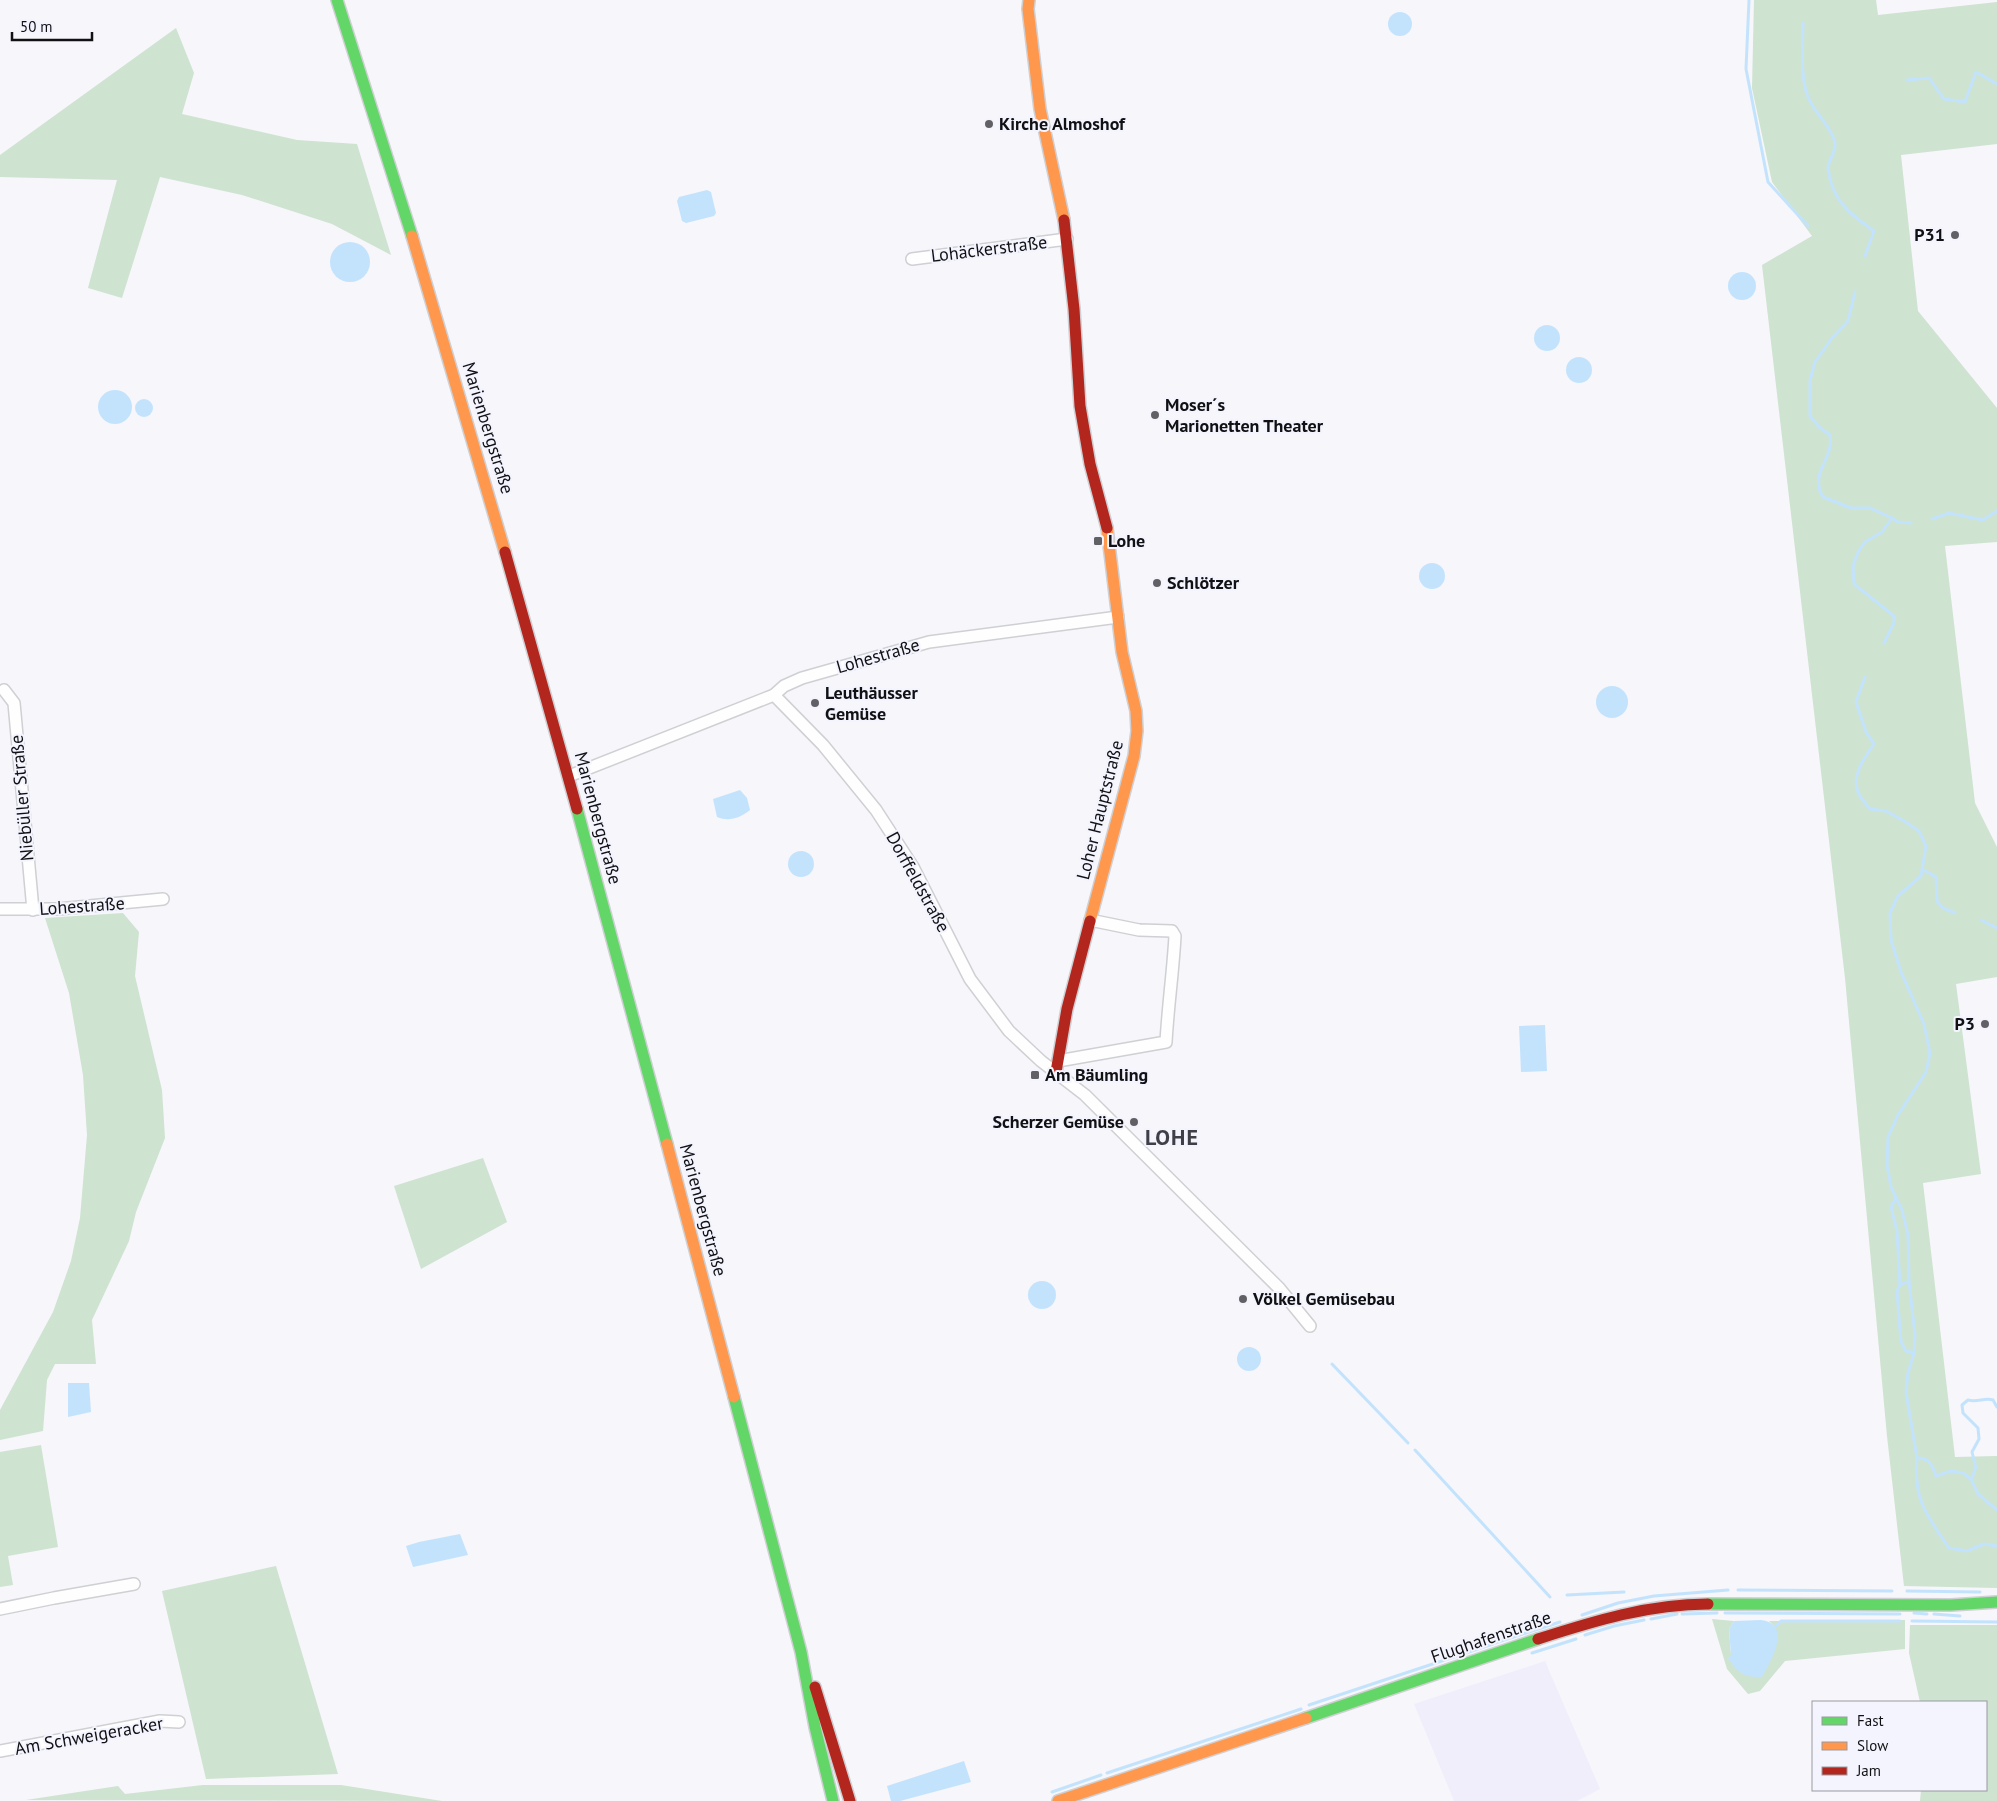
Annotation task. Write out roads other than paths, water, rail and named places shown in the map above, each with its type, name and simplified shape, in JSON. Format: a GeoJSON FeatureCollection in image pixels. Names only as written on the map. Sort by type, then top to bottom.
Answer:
{"type":"FeatureCollection","features":[{"type":"Feature","properties":{"kind":"main road","name":"Marienbergstraße"},"geometry":{"type":"LineString","coordinates":[[337,0],[437,318],[503,540],[569,776],[801,1652],[807,1695],[833,1801]]}},
{"type":"Feature","properties":{"kind":"main road","name":"Loher Hauptstraße"},"geometry":{"type":"LineString","coordinates":[[1029,0],[1029,18],[1040,109],[1067,239],[1074,309],[1080,406],[1090,464],[1108,530],[1122,652],[1136,711],[1137,731],[1134,756],[1067,1009],[1057,1067]]}},
{"type":"Feature","properties":{"kind":"main road","name":"Flughafenstraße"},"geometry":{"type":"LineString","coordinates":[[1058,1801],[1574,1627],[1637,1610],[1667,1605],[1709,1603],[1951,1605],[1997,1602]]}},
{"type":"Feature","properties":{"kind":"main road","name":"Flughafenstraße"},"geometry":{"type":"LineString","coordinates":[[1951,1605],[1997,1610]]}},
{"type":"Feature","properties":{"kind":"main road","name":"Marienbergstraße"},"geometry":{"type":"LineString","coordinates":[[801,1652],[817,1692],[850,1801]]}},
{"type":"Feature","properties":{"kind":"street","name":"Lohäckerstraße"},"geometry":{"type":"LineString","coordinates":[[912,259],[1067,239]]}},
{"type":"Feature","properties":{"kind":"street","name":"Lohestraße"},"geometry":{"type":"LineString","coordinates":[[569,776],[774,695],[784,686],[802,678],[929,642],[1118,617]]}},
{"type":"Feature","properties":{"kind":"street","name":"Niebüller Straße"},"geometry":{"type":"LineString","coordinates":[[4,690],[14,703],[33,910]]}},
{"type":"Feature","properties":{"kind":"street","name":"Dorffeldstraße"},"geometry":{"type":"LineString","coordinates":[[774,695],[823,745],[876,810],[913,868],[959,959],[982,997],[1009,1031],[1041,1061],[1057,1067],[1086,1095],[1279,1288],[1310,1326]]}},
{"type":"Feature","properties":{"kind":"street","name":"Lohestraße"},"geometry":{"type":"LineString","coordinates":[[0,909],[33,910],[163,899]]}},
{"type":"Feature","properties":{"kind":"street"},"geometry":{"type":"LineString","coordinates":[[1057,1067],[1166,1042],[1175,936],[1172,931],[1139,930],[1090,920]]}},
{"type":"Feature","properties":{"kind":"street"},"geometry":{"type":"LineString","coordinates":[[0,1609],[134,1584]]}},
{"type":"Feature","properties":{"kind":"street","name":"Am Schweigeracker"},"geometry":{"type":"LineString","coordinates":[[0,1751],[160,1721],[179,1722]]}},
{"type":"Feature","properties":{"kind":"water"},"geometry":{"type":"Polygon","coordinates":[[[1400,12],[1408,16],[1412,24],[1408,32],[1400,36],[1392,32],[1388,24],[1392,16],[1400,12]]]}},
{"type":"Feature","properties":{"kind":"water"},"geometry":{"type":"Polygon","coordinates":[[[707,190],[711,192],[716,213],[714,216],[686,223],[682,221],[677,201],[679,197],[707,190]]]}},
{"type":"Feature","properties":{"kind":"water"},"geometry":{"type":"Polygon","coordinates":[[[346,242],[354,242],[361,245],[367,251],[370,262],[367,273],[361,279],[354,282],[346,282],[339,279],[333,273],[330,266],[330,258],[333,251],[339,245],[346,242]]]}},
{"type":"Feature","properties":{"kind":"water"},"geometry":{"type":"Polygon","coordinates":[[[1742,272],[1752,276],[1756,286],[1752,296],[1742,300],[1732,296],[1728,286],[1732,276],[1742,272]]]}},
{"type":"Feature","properties":{"kind":"water"},"geometry":{"type":"Polygon","coordinates":[[[1547,325],[1556,329],[1560,338],[1556,347],[1547,351],[1538,347],[1534,338],[1538,329],[1547,325]]]}},
{"type":"Feature","properties":{"kind":"water"},"geometry":{"type":"Polygon","coordinates":[[[1579,357],[1588,361],[1592,370],[1588,379],[1579,383],[1570,379],[1566,370],[1570,361],[1579,357]]]}},
{"type":"Feature","properties":{"kind":"water"},"geometry":{"type":"Polygon","coordinates":[[[115,390],[122,391],[127,395],[131,400],[131,414],[127,419],[122,423],[115,424],[108,423],[103,419],[99,414],[98,407],[99,400],[103,395],[108,391],[115,390]]]}},
{"type":"Feature","properties":{"kind":"water"},"geometry":{"type":"Polygon","coordinates":[[[144,399],[150,402],[153,408],[150,414],[144,417],[138,414],[135,408],[138,402],[144,399]]]}},
{"type":"Feature","properties":{"kind":"water"},"geometry":{"type":"Polygon","coordinates":[[[1432,563],[1441,567],[1445,576],[1441,585],[1432,589],[1423,585],[1419,576],[1423,567],[1432,563]]]}},
{"type":"Feature","properties":{"kind":"water"},"geometry":{"type":"Polygon","coordinates":[[[1612,686],[1623,691],[1628,702],[1623,713],[1612,718],[1601,713],[1596,702],[1601,691],[1612,686]]]}},
{"type":"Feature","properties":{"kind":"water"},"geometry":{"type":"Polygon","coordinates":[[[740,790],[747,798],[750,810],[734,818],[717,817],[713,799],[740,790]]]}},
{"type":"Feature","properties":{"kind":"water"},"geometry":{"type":"Polygon","coordinates":[[[801,851],[810,855],[814,864],[810,873],[801,877],[792,873],[788,864],[792,855],[801,851]]]}},
{"type":"Feature","properties":{"kind":"water"},"geometry":{"type":"Polygon","coordinates":[[[1545,1025],[1547,1071],[1521,1072],[1519,1026],[1545,1025]]]}},
{"type":"Feature","properties":{"kind":"water"},"geometry":{"type":"Polygon","coordinates":[[[1042,1281],[1052,1285],[1056,1295],[1052,1305],[1042,1309],[1032,1305],[1028,1295],[1032,1285],[1042,1281]]]}},
{"type":"Feature","properties":{"kind":"water"},"geometry":{"type":"Polygon","coordinates":[[[1249,1347],[1257,1351],[1261,1359],[1257,1367],[1249,1371],[1241,1367],[1237,1359],[1241,1351],[1249,1347]]]}},
{"type":"Feature","properties":{"kind":"water"},"geometry":{"type":"Polygon","coordinates":[[[68,1383],[89,1383],[91,1412],[68,1417],[68,1383]]]}},
{"type":"Feature","properties":{"kind":"water"},"geometry":{"type":"Polygon","coordinates":[[[460,1534],[468,1555],[413,1567],[406,1546],[460,1534]]]}},
{"type":"Feature","properties":{"kind":"water"},"geometry":{"type":"Polygon","coordinates":[[[1761,1620],[1771,1623],[1776,1628],[1777,1644],[1762,1677],[1750,1676],[1738,1670],[1728,1658],[1731,1655],[1729,1629],[1734,1621],[1761,1620]]]}},
{"type":"Feature","properties":{"kind":"water"},"geometry":{"type":"Polygon","coordinates":[[[964,1761],[971,1782],[900,1801],[891,1801],[887,1786],[964,1761]]]}},
{"type":"Feature","properties":{"kind":"waterway"},"geometry":{"type":"LineString","coordinates":[[1749,0],[1746,69],[1768,182],[1808,226]]}},
{"type":"Feature","properties":{"kind":"waterway"},"geometry":{"type":"LineString","coordinates":[[1803,23],[1802,64],[1807,95],[1829,129],[1835,143],[1828,168],[1833,188],[1841,203],[1874,231],[1865,256]]}},
{"type":"Feature","properties":{"kind":"waterway"},"geometry":{"type":"LineString","coordinates":[[1907,80],[1929,78],[1944,99],[1965,102],[1976,72],[1997,84]]}},
{"type":"Feature","properties":{"kind":"waterway"},"geometry":{"type":"LineString","coordinates":[[1855,292],[1848,321],[1832,338],[1815,362],[1810,380],[1810,416],[1819,427],[1830,435],[1830,449],[1819,479],[1819,489],[1823,497],[1851,508],[1870,508],[1892,518],[1882,532],[1865,542],[1858,552],[1853,566],[1854,584],[1894,616],[1894,623],[1884,643]]}},
{"type":"Feature","properties":{"kind":"waterway"},"geometry":{"type":"LineString","coordinates":[[1932,519],[1949,513],[1983,520],[1997,511]]}},
{"type":"Feature","properties":{"kind":"waterway"},"geometry":{"type":"LineString","coordinates":[[1892,518],[1898,522],[1911,523]]}},
{"type":"Feature","properties":{"kind":"waterway"},"geometry":{"type":"LineString","coordinates":[[1865,677],[1856,702],[1866,732],[1874,744],[1860,766],[1856,779],[1858,792],[1870,809],[1886,811],[1919,831],[1926,846],[1921,876],[1898,896],[1890,913],[1891,940],[1901,972],[1924,1024],[1930,1053],[1926,1072],[1898,1115],[1888,1137],[1887,1165],[1891,1187],[1902,1210],[1908,1235],[1909,1281],[1915,1335],[1914,1353],[1908,1373],[1906,1392],[1917,1458],[1928,1461],[1936,1476],[1951,1471],[1963,1473],[1971,1479],[1978,1494],[1997,1510]]}},
{"type":"Feature","properties":{"kind":"waterway"},"geometry":{"type":"LineString","coordinates":[[1922,869],[1936,877],[1937,901],[1943,908],[1955,913]]}},
{"type":"Feature","properties":{"kind":"waterway"},"geometry":{"type":"LineString","coordinates":[[1981,920],[1997,928]]}},
{"type":"Feature","properties":{"kind":"waterway"},"geometry":{"type":"LineString","coordinates":[[1896,1198],[1891,1207],[1897,1231],[1900,1285]]}},
{"type":"Feature","properties":{"kind":"waterway"},"geometry":{"type":"LineString","coordinates":[[1909,1281],[1900,1285],[1897,1291],[1901,1342],[1906,1351],[1914,1353]]}},
{"type":"Feature","properties":{"kind":"waterway"},"geometry":{"type":"LineString","coordinates":[[1332,1364],[1408,1443]]}},
{"type":"Feature","properties":{"kind":"waterway"},"geometry":{"type":"LineString","coordinates":[[1971,1479],[1976,1468],[1972,1452],[1979,1439],[1978,1428],[1963,1413],[1962,1405],[1968,1400],[1990,1399],[1993,1400],[1997,1407]]}},
{"type":"Feature","properties":{"kind":"waterway"},"geometry":{"type":"LineString","coordinates":[[1415,1450],[1550,1597]]}},
{"type":"Feature","properties":{"kind":"waterway"},"geometry":{"type":"LineString","coordinates":[[1917,1458],[1917,1485],[1923,1506],[1949,1548],[1967,1551],[1984,1544],[1997,1546]]}},
{"type":"Feature","properties":{"kind":"waterway"},"geometry":{"type":"LineString","coordinates":[[1582,1615],[1618,1603],[1654,1596],[1728,1590]]}},
{"type":"Feature","properties":{"kind":"waterway"},"geometry":{"type":"LineString","coordinates":[[1738,1590],[1892,1591]]}},
{"type":"Feature","properties":{"kind":"waterway"},"geometry":{"type":"LineString","coordinates":[[1907,1591],[1980,1592]]}},
{"type":"Feature","properties":{"kind":"waterway"},"geometry":{"type":"LineString","coordinates":[[1567,1595],[1624,1592]]}},
{"type":"Feature","properties":{"kind":"waterway"},"geometry":{"type":"LineString","coordinates":[[1682,1614],[1717,1613]]}},
{"type":"Feature","properties":{"kind":"waterway"},"geometry":{"type":"LineString","coordinates":[[1725,1613],[1900,1614]]}},
{"type":"Feature","properties":{"kind":"waterway"},"geometry":{"type":"LineString","coordinates":[[1914,1613],[1927,1614]]}},
{"type":"Feature","properties":{"kind":"waterway"},"geometry":{"type":"LineString","coordinates":[[1651,1619],[1677,1614]]}},
{"type":"Feature","properties":{"kind":"waterway"},"geometry":{"type":"LineString","coordinates":[[1934,1614],[1960,1616]]}},
{"type":"Feature","properties":{"kind":"waterway"},"geometry":{"type":"LineString","coordinates":[[1585,1635],[1614,1626],[1644,1620]]}},
{"type":"Feature","properties":{"kind":"waterway"},"geometry":{"type":"LineString","coordinates":[[1775,1627],[1781,1621],[1900,1621]]}},
{"type":"Feature","properties":{"kind":"waterway"},"geometry":{"type":"LineString","coordinates":[[1912,1621],[1997,1622]]}},
{"type":"Feature","properties":{"kind":"waterway"},"geometry":{"type":"LineString","coordinates":[[1495,1643],[1560,1622]]}},
{"type":"Feature","properties":{"kind":"waterway"},"geometry":{"type":"LineString","coordinates":[[1532,1653],[1576,1639]]}},
{"type":"Feature","properties":{"kind":"waterway"},"geometry":{"type":"LineString","coordinates":[[1309,1705],[1493,1644]]}},
{"type":"Feature","properties":{"kind":"waterway"},"geometry":{"type":"LineString","coordinates":[[1107,1773],[1301,1709]]}},
{"type":"Feature","properties":{"kind":"waterway"},"geometry":{"type":"LineString","coordinates":[[1052,1792],[1101,1775]]}},
{"type":"Feature","properties":{"kind":"place","name":"Kirche Almoshof"},"geometry":{"type":"Point","coordinates":[989,124]}},
{"type":"Feature","properties":{"kind":"place","name":"P31"},"geometry":{"type":"Point","coordinates":[1955,235]}},
{"type":"Feature","properties":{"kind":"place","name":"Moser´s Marionetten Theater"},"geometry":{"type":"Point","coordinates":[1155,415]}},
{"type":"Feature","properties":{"kind":"place","name":"Lohe"},"geometry":{"type":"Point","coordinates":[1098,541]}},
{"type":"Feature","properties":{"kind":"place","name":"Schlötzer"},"geometry":{"type":"Point","coordinates":[1157,583]}},
{"type":"Feature","properties":{"kind":"place","name":"Leuthäusser Gemüse"},"geometry":{"type":"Point","coordinates":[815,703]}},
{"type":"Feature","properties":{"kind":"place","name":"P3"},"geometry":{"type":"Point","coordinates":[1985,1024]}},
{"type":"Feature","properties":{"kind":"place","name":"Am Bäumling"},"geometry":{"type":"Point","coordinates":[1035,1075]}},
{"type":"Feature","properties":{"kind":"place","name":"Scherzer Gemüse"},"geometry":{"type":"Point","coordinates":[1134,1122]}},
{"type":"Feature","properties":{"kind":"place","name":"Völkel Gemüsebau"},"geometry":{"type":"Point","coordinates":[1243,1299]}},
{"type":"Feature","properties":{"kind":"district","name":"LOHE"},"geometry":{"type":"Point","coordinates":[1172,1137]}}]}
